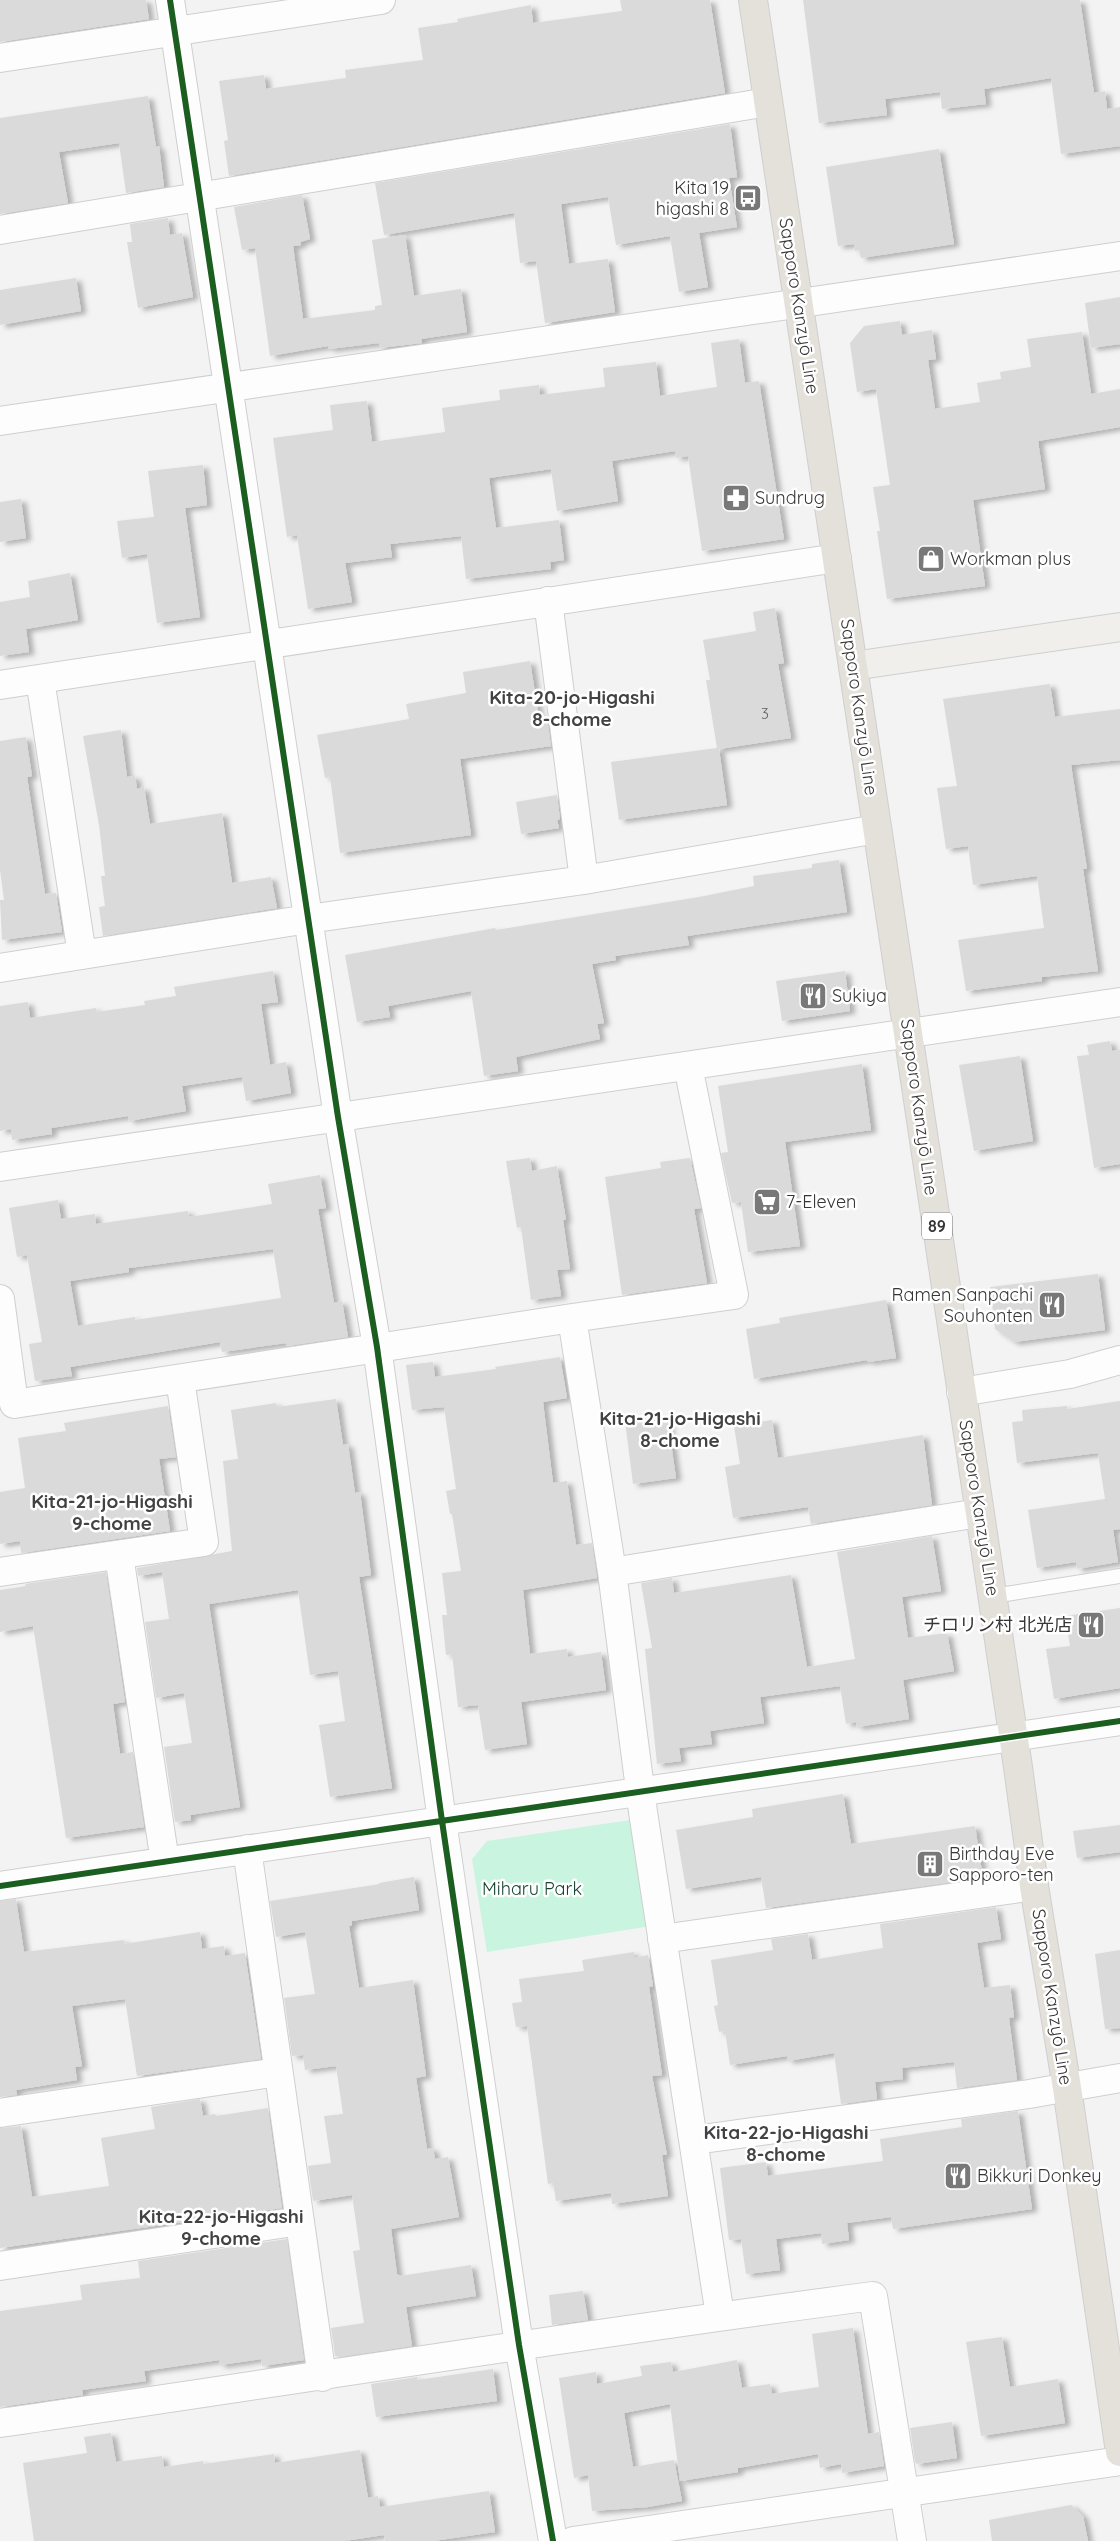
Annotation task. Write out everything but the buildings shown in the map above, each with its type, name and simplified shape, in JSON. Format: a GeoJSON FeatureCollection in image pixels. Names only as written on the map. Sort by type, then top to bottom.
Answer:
{"type":"FeatureCollection","features":[{"type":"Feature","properties":{"kind":"main road","name":"Sapporo Kanzyō Line"},"geometry":{"type":"LineString","coordinates":[[753,0],[1120,2452]]}},
{"type":"Feature","properties":{"kind":"street"},"geometry":{"type":"LineString","coordinates":[[170,0],[338,1117],[377,1347],[442,1821],[519,2345],[553,2541]]}},
{"type":"Feature","properties":{"kind":"street"},"geometry":{"type":"LineString","coordinates":[[0,58],[381,0]]}},
{"type":"Feature","properties":{"kind":"street"},"geometry":{"type":"LineString","coordinates":[[0,230],[768,102]]}},
{"type":"Feature","properties":{"kind":"street"},"geometry":{"type":"LineString","coordinates":[[0,421],[1120,256]]}},
{"type":"Feature","properties":{"kind":"street"},"geometry":{"type":"LineString","coordinates":[[0,685],[548,600],[837,558]]}},
{"type":"Feature","properties":{"kind":"street"},"geometry":{"type":"LineString","coordinates":[[548,600],[584,880]]}},
{"type":"Feature","properties":{"kind":"street"},"geometry":{"type":"LineString","coordinates":[[853,666],[1120,626]]}},
{"type":"Feature","properties":{"kind":"street"},"geometry":{"type":"LineString","coordinates":[[40,679],[82,955]]}},
{"type":"Feature","properties":{"kind":"street"},"geometry":{"type":"LineString","coordinates":[[0,968],[308,919],[584,880],[877,829]]}},
{"type":"Feature","properties":{"kind":"street"},"geometry":{"type":"LineString","coordinates":[[0,1167],[1120,1002]]}},
{"type":"Feature","properties":{"kind":"street"},"geometry":{"type":"LineString","coordinates":[[0,1299],[14,1404],[377,1347],[734,1295],[688,1066]]}},
{"type":"Feature","properties":{"kind":"street"},"geometry":{"type":"LineString","coordinates":[[572,1318],[612,1572],[640,1792],[695,2140],[720,2316]]}},
{"type":"Feature","properties":{"kind":"street"},"geometry":{"type":"LineString","coordinates":[[961,1392],[1070,1374],[1120,1360]]}},
{"type":"Feature","properties":{"kind":"street"},"geometry":{"type":"LineString","coordinates":[[0,1572],[204,1542],[180,1378]]}},
{"type":"Feature","properties":{"kind":"street"},"geometry":{"type":"LineString","coordinates":[[612,1572],[979,1513]]}},
{"type":"Feature","properties":{"kind":"street"},"geometry":{"type":"LineString","coordinates":[[119,1554],[165,1862]]}},
{"type":"Feature","properties":{"kind":"street"},"geometry":{"type":"LineString","coordinates":[[0,1886],[1120,1720]]}},
{"type":"Feature","properties":{"kind":"street"},"geometry":{"type":"LineString","coordinates":[[247,1849],[322,2377]]}},
{"type":"Feature","properties":{"kind":"street"},"geometry":{"type":"LineString","coordinates":[[662,1939],[1034,1886]]}},
{"type":"Feature","properties":{"kind":"street"},"geometry":{"type":"LineString","coordinates":[[0,2113],[278,2072]]}},
{"type":"Feature","properties":{"kind":"street"},"geometry":{"type":"LineString","coordinates":[[695,2140],[1067,2088],[1120,2078]]}},
{"type":"Feature","properties":{"kind":"street"},"geometry":{"type":"LineString","coordinates":[[0,2266],[300,2221]]}},
{"type":"Feature","properties":{"kind":"street"},"geometry":{"type":"LineString","coordinates":[[0,2423],[322,2377],[519,2345],[873,2296],[912,2541]]}},
{"type":"Feature","properties":{"kind":"street"},"geometry":{"type":"LineString","coordinates":[[573,2541],[1120,2462]]}},
{"type":"Feature","properties":{"kind":"lane"},"geometry":{"type":"LineString","coordinates":[[992,1596],[1120,1576]]}},
{"type":"Feature","properties":{"kind":"green space","name":"Miharu Park"},"geometry":{"type":"Polygon","coordinates":[[[637,1819],[651,1926],[487,1952],[472,1859],[487,1841],[637,1819]]]}},
{"type":"Feature","properties":{"kind":"cycle path"},"geometry":{"type":"LineString","coordinates":[[170,0],[338,1117],[377,1347],[442,1821],[519,2345],[553,2541]]}},
{"type":"Feature","properties":{"kind":"cycle path"},"geometry":{"type":"LineString","coordinates":[[0,1886],[1120,1721]]}},
{"type":"Feature","properties":{"kind":"place","name":"Kita 19 higashi 8"},"geometry":{"type":"Point","coordinates":[748,198]}},
{"type":"Feature","properties":{"kind":"place","name":"Sundrug"},"geometry":{"type":"Point","coordinates":[736,498]}},
{"type":"Feature","properties":{"kind":"place","name":"Workman plus"},"geometry":{"type":"Point","coordinates":[931,559]}},
{"type":"Feature","properties":{"kind":"place","name":"Sukiya"},"geometry":{"type":"Point","coordinates":[813,996]}},
{"type":"Feature","properties":{"kind":"place","name":"7-Eleven"},"geometry":{"type":"Point","coordinates":[767,1202]}},
{"type":"Feature","properties":{"kind":"place","name":"Ramen Sanpachi Souhonten"},"geometry":{"type":"Point","coordinates":[1052,1305]}},
{"type":"Feature","properties":{"kind":"place","name":"チロリン村 北光店"},"geometry":{"type":"Point","coordinates":[1091,1625]}},
{"type":"Feature","properties":{"kind":"place","name":"Birthday Eve Sapporo-ten"},"geometry":{"type":"Point","coordinates":[930,1864]}},
{"type":"Feature","properties":{"kind":"place","name":"Bikkuri Donkey"},"geometry":{"type":"Point","coordinates":[958,2176]}},
{"type":"Feature","properties":{"kind":"district","name":"Kita-20-jo-Higashi 8-chome"},"geometry":{"type":"Point","coordinates":[572,708]}},
{"type":"Feature","properties":{"kind":"district","name":"Kita-21-jo-Higashi 8-chome"},"geometry":{"type":"Point","coordinates":[680,1429]}},
{"type":"Feature","properties":{"kind":"district","name":"Kita-21-jo-Higashi 9-chome"},"geometry":{"type":"Point","coordinates":[112,1512]}},
{"type":"Feature","properties":{"kind":"district","name":"Kita-22-jo-Higashi 8-chome"},"geometry":{"type":"Point","coordinates":[786,2143]}},
{"type":"Feature","properties":{"kind":"district","name":"Kita-22-jo-Higashi 9-chome"},"geometry":{"type":"Point","coordinates":[221,2227]}}]}
